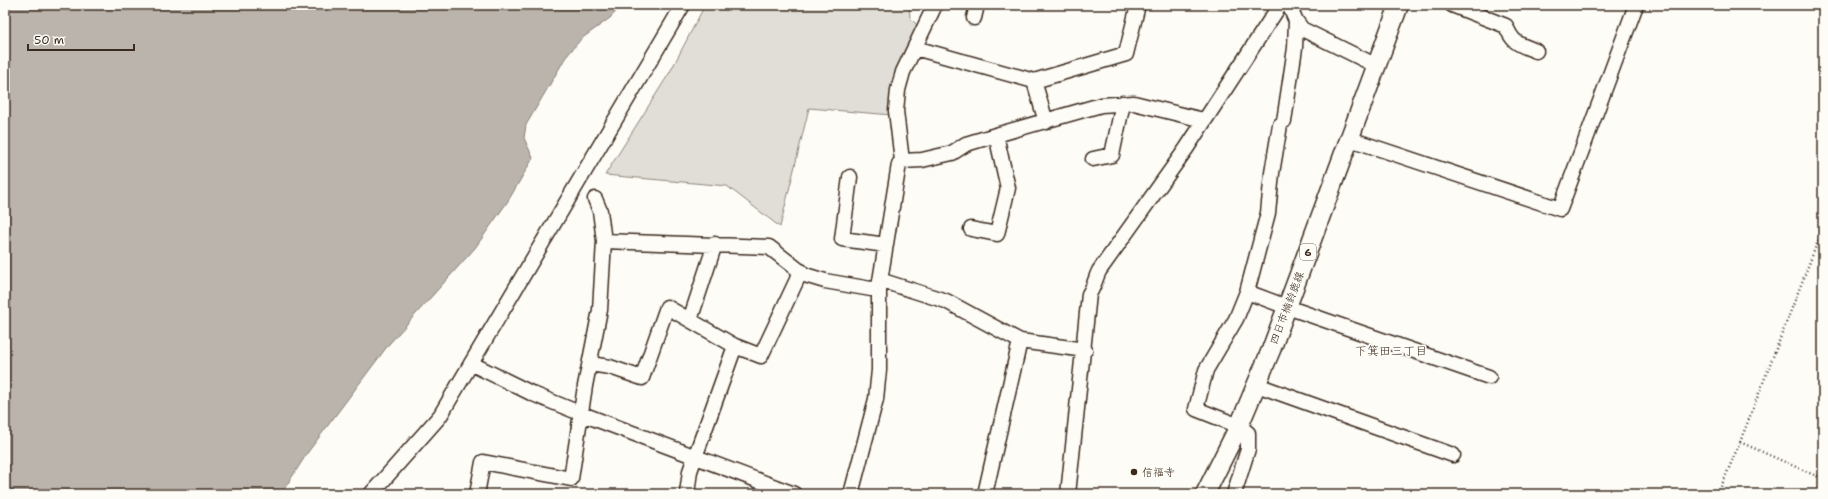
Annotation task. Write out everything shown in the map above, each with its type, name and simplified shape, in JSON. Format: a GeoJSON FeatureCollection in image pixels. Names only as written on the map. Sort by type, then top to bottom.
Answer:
{"type":"FeatureCollection","features":[{"type":"Feature","properties":{"kind":"main road","name":"四日市楠鈴鹿線"},"geometry":{"type":"LineString","coordinates":[[1205,494],[1239,426],[1257,385],[1399,5]]}},
{"type":"Feature","properties":{"kind":"street"},"geometry":{"type":"LineString","coordinates":[[370,494],[440,416],[683,5]]}},
{"type":"Feature","properties":{"kind":"street"},"geometry":{"type":"LineString","coordinates":[[851,494],[876,399],[879,370],[879,287],[899,164],[902,160],[896,100],[903,72],[935,5]]}},
{"type":"Feature","properties":{"kind":"street"},"geometry":{"type":"LineString","coordinates":[[915,48],[1034,81],[1126,54],[1138,5]]}},
{"type":"Feature","properties":{"kind":"street"},"geometry":{"type":"LineString","coordinates":[[1068,494],[1085,350],[1089,294],[1094,287],[1099,271],[1157,191],[1280,5]]}},
{"type":"Feature","properties":{"kind":"street"},"geometry":{"type":"LineString","coordinates":[[1289,5],[1296,21],[1302,29],[1377,66]]}},
{"type":"Feature","properties":{"kind":"street"},"geometry":{"type":"LineString","coordinates":[[1452,5],[1506,26],[1510,38],[1517,43],[1536,51]]}},
{"type":"Feature","properties":{"kind":"street"},"geometry":{"type":"LineString","coordinates":[[1350,139],[1560,209],[1636,5]]}},
{"type":"Feature","properties":{"kind":"street"},"geometry":{"type":"LineString","coordinates":[[1234,494],[1248,449],[1248,433],[1239,426],[1196,409],[1206,370],[1236,319],[1247,292],[1268,213],[1295,48],[1296,21]]}},
{"type":"Feature","properties":{"kind":"street"},"geometry":{"type":"LineString","coordinates":[[1034,81],[1046,122]]}},
{"type":"Feature","properties":{"kind":"street"},"geometry":{"type":"LineString","coordinates":[[1093,159],[1112,155],[1123,103]]}},
{"type":"Feature","properties":{"kind":"street"},"geometry":{"type":"LineString","coordinates":[[902,160],[922,160],[952,153],[966,144],[1101,105],[1134,103],[1203,120]]}},
{"type":"Feature","properties":{"kind":"street"},"geometry":{"type":"LineString","coordinates":[[971,229],[997,234],[1008,188],[996,135]]}},
{"type":"Feature","properties":{"kind":"street"},"geometry":{"type":"LineString","coordinates":[[850,177],[842,239],[886,245]]}},
{"type":"Feature","properties":{"kind":"street"},"geometry":{"type":"LineString","coordinates":[[477,494],[483,462],[571,479],[600,310],[604,241],[600,211],[595,199]]}},
{"type":"Feature","properties":{"kind":"street"},"geometry":{"type":"LineString","coordinates":[[604,241],[769,247],[805,275],[825,281],[871,289],[879,287],[886,282],[946,301],[1020,341],[1085,350]]}},
{"type":"Feature","properties":{"kind":"street"},"geometry":{"type":"LineString","coordinates":[[690,320],[715,244]]}},
{"type":"Feature","properties":{"kind":"street"},"geometry":{"type":"LineString","coordinates":[[590,364],[610,367],[642,378],[667,307],[735,346],[761,356],[801,271]]}},
{"type":"Feature","properties":{"kind":"street"},"geometry":{"type":"LineString","coordinates":[[1247,292],[1287,308],[1489,377]]}},
{"type":"Feature","properties":{"kind":"street"},"geometry":{"type":"LineString","coordinates":[[985,494],[1020,341]]}},
{"type":"Feature","properties":{"kind":"street"},"geometry":{"type":"LineString","coordinates":[[687,494],[690,471],[735,346]]}},
{"type":"Feature","properties":{"kind":"street"},"geometry":{"type":"LineString","coordinates":[[472,364],[533,394],[582,414],[794,494]]}},
{"type":"Feature","properties":{"kind":"street"},"geometry":{"type":"LineString","coordinates":[[1257,385],[1453,454]]}},
{"type":"Feature","properties":{"kind":"path"},"geometry":{"type":"LineString","coordinates":[[1718,494],[1740,442],[1823,228]]}},
{"type":"Feature","properties":{"kind":"path"},"geometry":{"type":"LineString","coordinates":[[1740,442],[1823,479]]}},
{"type":"Feature","properties":{"kind":"shaded area"},"geometry":{"type":"Polygon","coordinates":[[[5,5],[622,5],[610,18],[581,39],[566,57],[526,125],[524,138],[533,158],[508,201],[475,248],[389,344],[308,452],[281,494],[5,494],[5,5]]]}},
{"type":"Feature","properties":{"kind":"shaded area"},"geometry":{"type":"Polygon","coordinates":[[[705,5],[909,5],[910,18],[920,28],[892,115],[809,108],[780,227],[727,186],[605,175],[670,72],[705,5]]]}},
{"type":"Feature","properties":{"kind":"place","name":"信福寺"},"geometry":{"type":"Point","coordinates":[1134,472]}},
{"type":"Feature","properties":{"kind":"district","name":"下箕田三丁目"},"geometry":{"type":"Point","coordinates":[1391,351]}}]}
